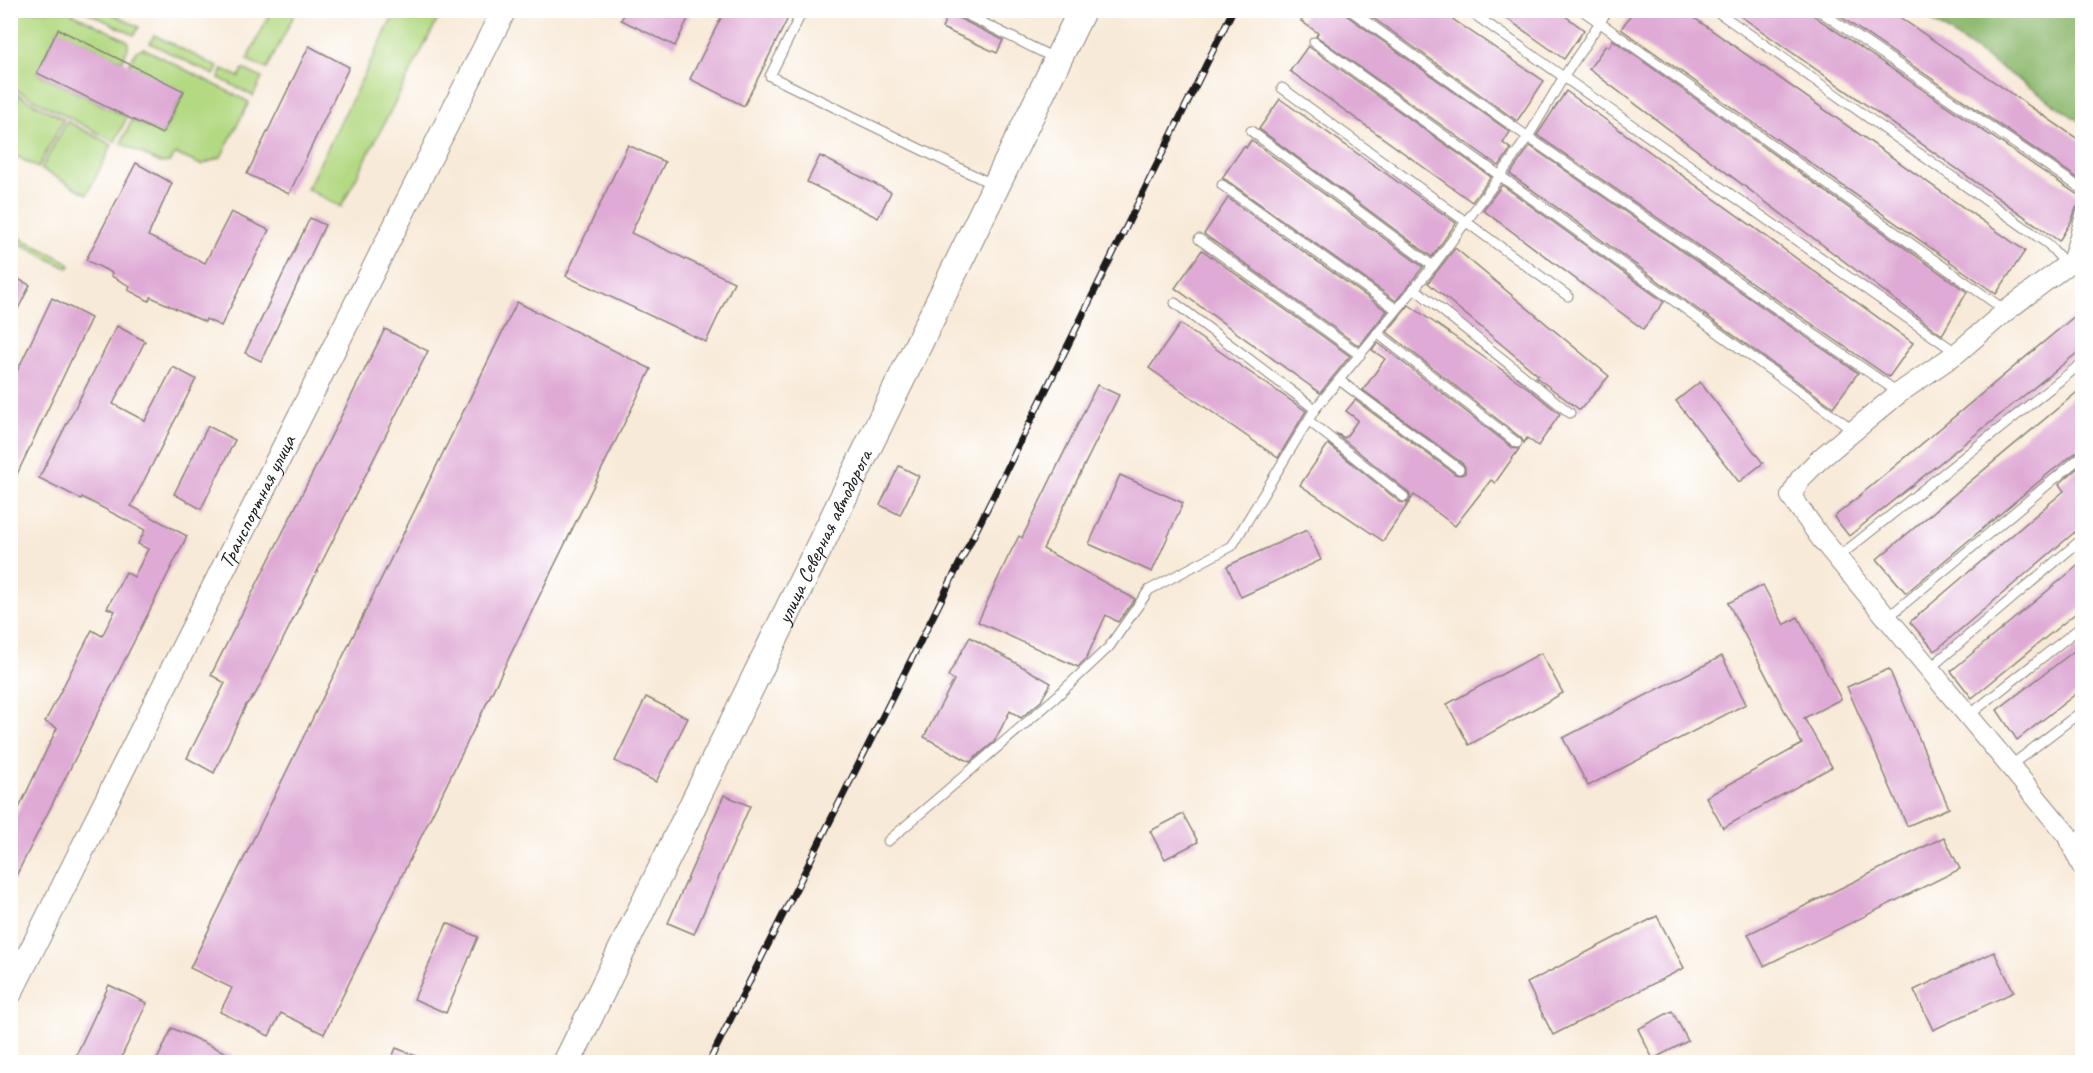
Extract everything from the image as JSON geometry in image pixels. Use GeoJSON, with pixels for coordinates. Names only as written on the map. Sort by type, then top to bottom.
{"type":"FeatureCollection","features":[{"type":"Feature","properties":{"kind":"main road","name":"улица Северная автодорога"},"geometry":{"type":"LineString","coordinates":[[567,1062],[1082,10]]}},
{"type":"Feature","properties":{"kind":"street","name":"Транспортная улица"},"geometry":{"type":"LineString","coordinates":[[10,993],[504,10]]}},
{"type":"Feature","properties":{"kind":"street"},"geometry":{"type":"LineString","coordinates":[[2082,253],[2006,311],[1957,353],[1899,393],[1820,459],[1801,478],[1791,496],[1820,537],[2067,835],[2077,837],[2082,866]]}},
{"type":"Feature","properties":{"kind":"lane"},"geometry":{"type":"LineString","coordinates":[[803,10],[771,76],[996,186]]}},
{"type":"Feature","properties":{"kind":"lane"},"geometry":{"type":"LineString","coordinates":[[957,10],[1058,60]]}},
{"type":"Feature","properties":{"kind":"lane"},"geometry":{"type":"LineString","coordinates":[[1350,10],[1528,137],[1899,393]]}},
{"type":"Feature","properties":{"kind":"lane"},"geometry":{"type":"LineString","coordinates":[[1468,10],[1957,353]]}},
{"type":"Feature","properties":{"kind":"lane"},"geometry":{"type":"LineString","coordinates":[[1582,10],[2006,311]]}},
{"type":"Feature","properties":{"kind":"lane"},"geometry":{"type":"LineString","coordinates":[[888,841],[1055,698],[1109,647],[1149,590],[1232,546],[1310,421],[1315,409],[1432,266],[1500,176],[1528,137],[1563,78],[1608,10]]}},
{"type":"Feature","properties":{"kind":"lane"},"geometry":{"type":"LineString","coordinates":[[1715,10],[2048,244],[2066,264]]}},
{"type":"Feature","properties":{"kind":"lane"},"geometry":{"type":"LineString","coordinates":[[1818,10],[2082,189]]}},
{"type":"Feature","properties":{"kind":"lane"},"geometry":{"type":"LineString","coordinates":[[1314,42],[1855,431]]}},
{"type":"Feature","properties":{"kind":"lane"},"geometry":{"type":"LineString","coordinates":[[1282,88],[1568,296]]}},
{"type":"Feature","properties":{"kind":"lane"},"geometry":{"type":"LineString","coordinates":[[1251,131],[1432,266]]}},
{"type":"Feature","properties":{"kind":"lane"},"geometry":{"type":"LineString","coordinates":[[1222,185],[1396,309]]}},
{"type":"Feature","properties":{"kind":"lane"},"geometry":{"type":"LineString","coordinates":[[2066,264],[2082,210]]}},
{"type":"Feature","properties":{"kind":"lane"},"geometry":{"type":"LineString","coordinates":[[1199,239],[1360,355]]}},
{"type":"Feature","properties":{"kind":"lane"},"geometry":{"type":"LineString","coordinates":[[1414,288],[1570,413]]}},
{"type":"Feature","properties":{"kind":"lane"},"geometry":{"type":"LineString","coordinates":[[1175,303],[1315,409]]}},
{"type":"Feature","properties":{"kind":"lane"},"geometry":{"type":"LineString","coordinates":[[1377,333],[1517,443]]}},
{"type":"Feature","properties":{"kind":"lane"},"geometry":{"type":"LineString","coordinates":[[1838,558],[2082,363]]}},
{"type":"Feature","properties":{"kind":"lane"},"geometry":{"type":"LineString","coordinates":[[1339,380],[1459,469]]}},
{"type":"Feature","properties":{"kind":"lane"},"geometry":{"type":"LineString","coordinates":[[1310,421],[1404,497]]}},
{"type":"Feature","properties":{"kind":"lane"},"geometry":{"type":"LineString","coordinates":[[1887,618],[2082,456]]}},
{"type":"Feature","properties":{"kind":"lane"},"geometry":{"type":"LineString","coordinates":[[1929,669],[2082,539]]}},
{"type":"Feature","properties":{"kind":"lane"},"geometry":{"type":"LineString","coordinates":[[1968,716],[2082,626]]}},
{"type":"Feature","properties":{"kind":"lane"},"geometry":{"type":"LineString","coordinates":[[2010,766],[2082,711]]}},
{"type":"Feature","properties":{"kind":"green space"},"geometry":{"type":"Polygon","coordinates":[[[10,11],[68,11],[128,41],[128,48],[122,61],[58,30],[37,73],[127,117],[115,142],[11,87],[10,11]]]}},
{"type":"Feature","properties":{"kind":"green space"},"geometry":{"type":"Polygon","coordinates":[[[85,11],[107,11],[139,27],[134,35],[85,11]]]}},
{"type":"Feature","properties":{"kind":"green space"},"geometry":{"type":"Polygon","coordinates":[[[271,11],[296,11],[267,69],[247,60],[271,11]]]}},
{"type":"Feature","properties":{"kind":"green space"},"geometry":{"type":"Polygon","coordinates":[[[396,11],[442,11],[341,207],[307,189],[396,11]]]}},
{"type":"Feature","properties":{"kind":"green space"},"geometry":{"type":"Polygon","coordinates":[[[1918,11],[2082,11],[2082,123],[1918,11]]]}},
{"type":"Feature","properties":{"kind":"green space"},"geometry":{"type":"Polygon","coordinates":[[[154,35],[218,67],[214,75],[150,43],[154,35]]]}},
{"type":"Feature","properties":{"kind":"green space"},"geometry":{"type":"Polygon","coordinates":[[[143,48],[249,102],[221,157],[201,165],[176,154],[169,162],[160,163],[121,143],[132,120],[163,134],[184,92],[129,65],[136,51],[143,48]]]}},
{"type":"Feature","properties":{"kind":"green space"},"geometry":{"type":"Polygon","coordinates":[[[223,69],[239,77],[243,69],[262,78],[253,96],[219,78],[223,69]]]}},
{"type":"Feature","properties":{"kind":"green space"},"geometry":{"type":"Polygon","coordinates":[[[11,91],[64,119],[38,168],[11,153],[11,91]]]}},
{"type":"Feature","properties":{"kind":"green space"},"geometry":{"type":"Polygon","coordinates":[[[67,121],[112,145],[87,194],[41,169],[67,121]]]}},
{"type":"Feature","properties":{"kind":"green space"},"geometry":{"type":"Polygon","coordinates":[[[14,237],[66,261],[70,266],[65,267],[16,242],[14,237]]]}},
{"type":"Feature","properties":{"kind":"building"},"geometry":{"type":"Polygon","coordinates":[[[626,10],[692,10],[675,46],[621,20],[626,10]]]}},
{"type":"Feature","properties":{"kind":"building"},"geometry":{"type":"Polygon","coordinates":[[[725,10],[792,10],[744,106],[690,79],[725,10]]]}},
{"type":"Feature","properties":{"kind":"building"},"geometry":{"type":"Polygon","coordinates":[[[950,10],[954,16],[1003,40],[997,53],[942,28],[950,10]]]}},
{"type":"Feature","properties":{"kind":"building"},"geometry":{"type":"Polygon","coordinates":[[[1308,10],[1343,10],[1346,15],[1510,132],[1503,143],[1511,149],[1499,166],[1316,36],[1318,33],[1301,21],[1308,10]]]}},
{"type":"Feature","properties":{"kind":"building"},"geometry":{"type":"Polygon","coordinates":[[[1362,10],[1439,10],[1544,81],[1517,121],[1362,10]]]}},
{"type":"Feature","properties":{"kind":"building"},"geometry":{"type":"Polygon","coordinates":[[[1495,10],[1557,10],[1584,30],[1564,59],[1495,10]]]}},
{"type":"Feature","properties":{"kind":"building"},"geometry":{"type":"Polygon","coordinates":[[[1634,10],[1683,10],[2025,251],[1996,294],[1621,29],[1634,10]]]}},
{"type":"Feature","properties":{"kind":"building"},"geometry":{"type":"Polygon","coordinates":[[[1732,10],[1811,10],[1814,16],[2082,196],[2082,203],[2076,208],[2072,220],[2059,241],[1732,10]]]}},
{"type":"Feature","properties":{"kind":"building"},"geometry":{"type":"Polygon","coordinates":[[[1831,10],[1889,10],[2082,142],[2082,181],[1831,10]]]}},
{"type":"Feature","properties":{"kind":"building"},"geometry":{"type":"Polygon","coordinates":[[[58,29],[184,91],[162,134],[37,73],[58,29]]]}},
{"type":"Feature","properties":{"kind":"building"},"geometry":{"type":"Polygon","coordinates":[[[1613,40],[1967,292],[1942,335],[1589,69],[1606,45],[1609,47],[1613,40]]]}},
{"type":"Feature","properties":{"kind":"building"},"geometry":{"type":"Polygon","coordinates":[[[309,46],[349,67],[289,194],[247,174],[309,46]]]}},
{"type":"Feature","properties":{"kind":"building"},"geometry":{"type":"Polygon","coordinates":[[[1308,46],[1491,177],[1472,202],[1290,71],[1308,46]]]}},
{"type":"Feature","properties":{"kind":"building"},"geometry":{"type":"Polygon","coordinates":[[[1566,91],[1913,343],[1889,377],[1537,135],[1566,91]]]}},
{"type":"Feature","properties":{"kind":"building"},"geometry":{"type":"Polygon","coordinates":[[[1280,99],[1456,223],[1432,257],[1259,129],[1280,99]]]}},
{"type":"Feature","properties":{"kind":"building"},"geometry":{"type":"Polygon","coordinates":[[[1251,140],[1423,267],[1396,301],[1222,178],[1244,146],[1246,148],[1251,140]]]}},
{"type":"Feature","properties":{"kind":"building"},"geometry":{"type":"Polygon","coordinates":[[[628,145],[665,162],[631,233],[734,282],[706,342],[566,276],[628,145]]]}},
{"type":"Feature","properties":{"kind":"building"},"geometry":{"type":"Polygon","coordinates":[[[1530,146],[1858,373],[1833,407],[1510,174],[1530,146]]]}},
{"type":"Feature","properties":{"kind":"building"},"geometry":{"type":"Polygon","coordinates":[[[820,156],[891,192],[878,218],[807,182],[820,156]]]}},
{"type":"Feature","properties":{"kind":"building"},"geometry":{"type":"Polygon","coordinates":[[[136,163],[172,183],[148,236],[205,263],[231,212],[269,230],[221,326],[206,319],[205,322],[151,297],[149,301],[128,290],[130,286],[111,276],[112,273],[86,260],[136,163]]]}},
{"type":"Feature","properties":{"kind":"building"},"geometry":{"type":"Polygon","coordinates":[[[1502,185],[1664,302],[1643,329],[1483,210],[1502,185]]]}},
{"type":"Feature","properties":{"kind":"building"},"geometry":{"type":"Polygon","coordinates":[[[1228,198],[1387,311],[1359,346],[1204,234],[1228,198]]]}},
{"type":"Feature","properties":{"kind":"building"},"geometry":{"type":"Polygon","coordinates":[[[310,218],[325,225],[261,361],[245,353],[310,218]]]}},
{"type":"Feature","properties":{"kind":"building"},"geometry":{"type":"Polygon","coordinates":[[[1455,248],[1609,376],[1580,410],[1536,377],[1538,375],[1428,283],[1455,248]]]}},
{"type":"Feature","properties":{"kind":"building"},"geometry":{"type":"Polygon","coordinates":[[[1202,250],[1350,356],[1320,393],[1175,288],[1202,250]]]}},
{"type":"Feature","properties":{"kind":"building"},"geometry":{"type":"Polygon","coordinates":[[[10,275],[30,285],[10,325],[10,275]]]}},
{"type":"Feature","properties":{"kind":"building"},"geometry":{"type":"Polygon","coordinates":[[[52,298],[91,318],[10,489],[10,386],[52,298]]]}},
{"type":"Feature","properties":{"kind":"building"},"geometry":{"type":"Polygon","coordinates":[[[517,302],[651,369],[324,1034],[281,1013],[269,1036],[220,1012],[232,988],[190,968],[517,302]]]}},
{"type":"Feature","properties":{"kind":"building"},"geometry":{"type":"Polygon","coordinates":[[[1409,305],[1528,388],[1560,414],[1538,446],[1527,438],[1524,443],[1521,438],[1387,332],[1409,305]]]}},
{"type":"Feature","properties":{"kind":"building"},"geometry":{"type":"Polygon","coordinates":[[[2082,310],[2082,349],[1849,536],[1834,517],[2082,310]]]}},
{"type":"Feature","properties":{"kind":"building"},"geometry":{"type":"Polygon","coordinates":[[[1180,324],[1306,411],[1278,458],[1149,368],[1180,324]]]}},
{"type":"Feature","properties":{"kind":"building"},"geometry":{"type":"Polygon","coordinates":[[[117,326],[145,341],[113,404],[145,421],[173,367],[196,379],[131,506],[187,536],[10,888],[10,827],[57,728],[45,722],[92,630],[102,636],[115,611],[107,608],[126,572],[134,577],[148,549],[138,544],[145,530],[82,497],[81,499],[39,478],[117,326]]]}},
{"type":"Feature","properties":{"kind":"building"},"geometry":{"type":"Polygon","coordinates":[[[385,329],[428,351],[256,693],[246,705],[214,773],[187,758],[225,683],[211,675],[385,329]]]}},
{"type":"Feature","properties":{"kind":"building"},"geometry":{"type":"Polygon","coordinates":[[[1378,343],[1513,448],[1519,449],[1495,483],[1491,480],[1455,526],[1414,495],[1410,501],[1408,492],[1335,433],[1345,438],[1358,420],[1346,411],[1355,400],[1455,474],[1465,473],[1463,464],[1363,390],[1385,359],[1372,350],[1378,343]]]}},
{"type":"Feature","properties":{"kind":"building"},"geometry":{"type":"Polygon","coordinates":[[[1700,382],[1763,463],[1739,482],[1676,401],[1700,382]]]}},
{"type":"Feature","properties":{"kind":"building"},"geometry":{"type":"Polygon","coordinates":[[[1097,385],[1119,395],[1043,549],[1135,599],[1118,622],[1106,615],[1086,659],[1078,667],[978,622],[1007,559],[1019,536],[1022,538],[1097,385]]]}},
{"type":"Feature","properties":{"kind":"building"},"geometry":{"type":"Polygon","coordinates":[[[2082,388],[2082,449],[2049,473],[1906,593],[1877,559],[2082,388]]]}},
{"type":"Feature","properties":{"kind":"building"},"geometry":{"type":"Polygon","coordinates":[[[208,426],[235,440],[201,509],[174,494],[208,426]]]}},
{"type":"Feature","properties":{"kind":"building"},"geometry":{"type":"Polygon","coordinates":[[[1328,444],[1400,502],[1410,501],[1383,541],[1300,485],[1328,444]]]}},
{"type":"Feature","properties":{"kind":"building"},"geometry":{"type":"Polygon","coordinates":[[[2082,464],[2082,526],[1935,651],[1910,622],[2064,491],[2059,484],[2082,464]]]}},
{"type":"Feature","properties":{"kind":"building"},"geometry":{"type":"Polygon","coordinates":[[[899,466],[919,476],[900,515],[880,505],[899,466]]]}},
{"type":"Feature","properties":{"kind":"building"},"geometry":{"type":"Polygon","coordinates":[[[1120,475],[1183,503],[1152,572],[1089,544],[1120,475]]]}},
{"type":"Feature","properties":{"kind":"building"},"geometry":{"type":"Polygon","coordinates":[[[1307,530],[1321,560],[1241,597],[1227,566],[1307,530]]]}},
{"type":"Feature","properties":{"kind":"building"},"geometry":{"type":"Polygon","coordinates":[[[2082,562],[2082,608],[1972,698],[1951,671],[2082,562]]]}},
{"type":"Feature","properties":{"kind":"building"},"geometry":{"type":"Polygon","coordinates":[[[1763,585],[1784,625],[1798,617],[1841,699],[1804,718],[1832,767],[1723,828],[1706,797],[1802,744],[1728,603],[1763,585]]]}},
{"type":"Feature","properties":{"kind":"building"},"geometry":{"type":"Polygon","coordinates":[[[970,637],[1051,683],[1041,701],[1021,718],[1010,711],[994,742],[970,762],[924,737],[954,680],[948,676],[970,637]]]}},
{"type":"Feature","properties":{"kind":"building"},"geometry":{"type":"Polygon","coordinates":[[[2082,645],[2082,689],[2017,740],[1997,710],[2082,645]]]}},
{"type":"Feature","properties":{"kind":"building"},"geometry":{"type":"Polygon","coordinates":[[[1541,653],[1563,693],[1469,745],[1447,704],[1541,653]]]}},
{"type":"Feature","properties":{"kind":"building"},"geometry":{"type":"Polygon","coordinates":[[[1722,656],[1746,704],[1588,786],[1563,738],[1722,656]]]}},
{"type":"Feature","properties":{"kind":"building"},"geometry":{"type":"Polygon","coordinates":[[[1889,669],[1949,808],[1907,826],[1847,687],[1889,669]]]}},
{"type":"Feature","properties":{"kind":"building"},"geometry":{"type":"Polygon","coordinates":[[[646,697],[688,718],[656,782],[615,761],[646,697]]]}},
{"type":"Feature","properties":{"kind":"building"},"geometry":{"type":"Polygon","coordinates":[[[724,795],[750,806],[694,934],[668,923],[724,795]]]}},
{"type":"Feature","properties":{"kind":"building"},"geometry":{"type":"Polygon","coordinates":[[[1183,814],[1198,842],[1165,859],[1150,831],[1183,814]]]}},
{"type":"Feature","properties":{"kind":"building"},"geometry":{"type":"Polygon","coordinates":[[[1944,837],[1960,869],[1764,966],[1748,934],[1944,837]]]}},
{"type":"Feature","properties":{"kind":"building"},"geometry":{"type":"Polygon","coordinates":[[[1657,916],[1684,968],[1553,1035],[1527,983],[1657,916]]]}},
{"type":"Feature","properties":{"kind":"building"},"geometry":{"type":"Polygon","coordinates":[[[447,923],[478,937],[446,1013],[414,999],[447,923]]]}},
{"type":"Feature","properties":{"kind":"building"},"geometry":{"type":"Polygon","coordinates":[[[1994,952],[2014,992],[1933,1030],[1914,990],[1994,952]]]}},
{"type":"Feature","properties":{"kind":"building"},"geometry":{"type":"Polygon","coordinates":[[[109,985],[147,1003],[119,1062],[73,1062],[109,985]]]}},
{"type":"Feature","properties":{"kind":"building"},"geometry":{"type":"Polygon","coordinates":[[[1672,1011],[1688,1041],[1653,1059],[1638,1029],[1672,1011]]]}},
{"type":"Feature","properties":{"kind":"building"},"geometry":{"type":"Polygon","coordinates":[[[172,1028],[246,1062],[156,1062],[172,1028]]]}},
{"type":"Feature","properties":{"kind":"building"},"geometry":{"type":"Polygon","coordinates":[[[396,1048],[431,1062],[390,1062],[396,1048]]]}},
{"type":"Feature","properties":{"kind":"railway"},"geometry":{"type":"LineString","coordinates":[[709,1062],[1003,477],[1233,10]]}}]}
